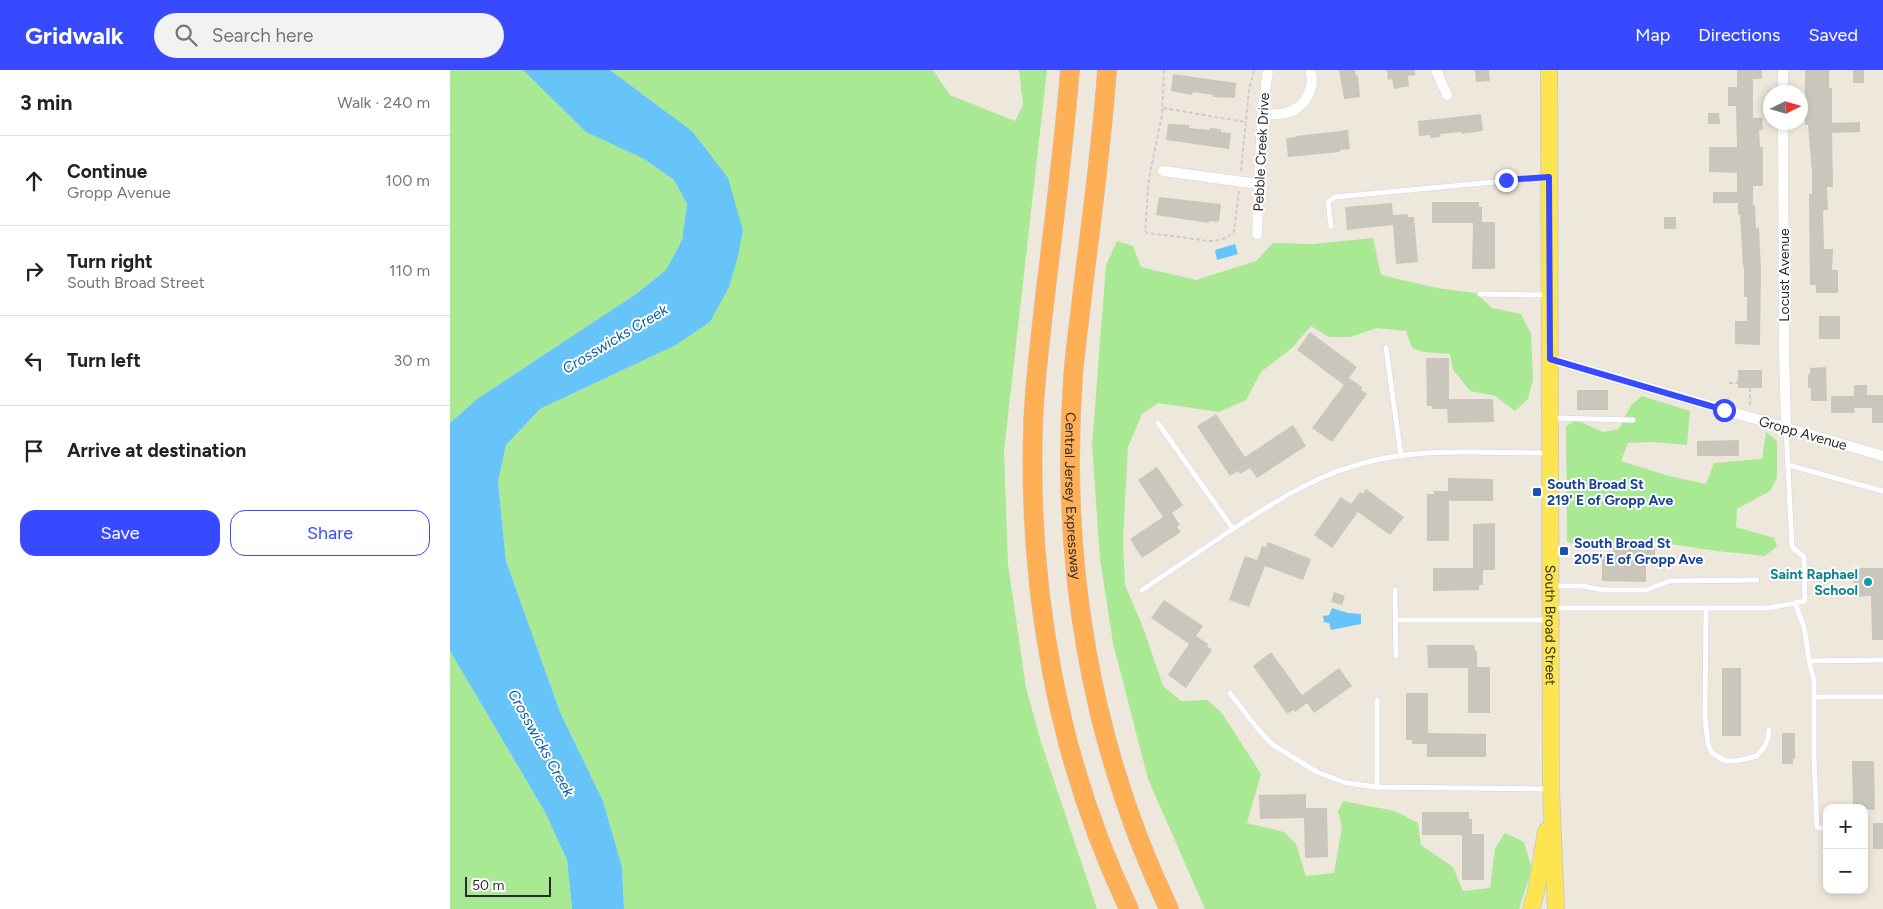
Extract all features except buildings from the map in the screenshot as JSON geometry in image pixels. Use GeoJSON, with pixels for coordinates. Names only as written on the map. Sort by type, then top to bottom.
{"type":"FeatureCollection","features":[{"type":"Feature","properties":{"kind":"highway"},"geometry":{"type":"LineString","coordinates":[[1070,70],[1066,124],[1036,371],[1032,484],[1035,541],[1049,654],[1071,754],[1100,840],[1129,909]]}},
{"type":"Feature","properties":{"kind":"highway","name":"Central Jersey Expressway"},"geometry":{"type":"LineString","coordinates":[[1107,70],[1073,375],[1069,484],[1072,539],[1077,594],[1096,702],[1124,798],[1169,909]]}},
{"type":"Feature","properties":{"kind":"highway"},"geometry":{"type":"LineString","coordinates":[[1124,798],[1179,909]]}},
{"type":"Feature","properties":{"kind":"highway"},"geometry":{"type":"LineString","coordinates":[[1100,840],[1116,909]]}},
{"type":"Feature","properties":{"kind":"main road","name":"South Broad Street"},"geometry":{"type":"LineString","coordinates":[[1548,70],[1551,789],[1556,909]]}},
{"type":"Feature","properties":{"kind":"main road","name":"South Broad Street"},"geometry":{"type":"LineString","coordinates":[[1531,909],[1545,846],[1551,789]]}},
{"type":"Feature","properties":{"kind":"street","name":"Pebble Creek Drive"},"geometry":{"type":"LineString","coordinates":[[1257,234],[1262,115],[1268,70]]}},
{"type":"Feature","properties":{"kind":"street"},"geometry":{"type":"LineString","coordinates":[[1262,115],[1281,114],[1291,111],[1306,100],[1312,82],[1310,70]]}},
{"type":"Feature","properties":{"kind":"street"},"geometry":{"type":"LineString","coordinates":[[1436,70],[1447,95]]}},
{"type":"Feature","properties":{"kind":"street"},"geometry":{"type":"LineString","coordinates":[[1783,70],[1783,85]]}},
{"type":"Feature","properties":{"kind":"street","name":"Locust Avenue"},"geometry":{"type":"LineString","coordinates":[[1783,130],[1786,428]]}},
{"type":"Feature","properties":{"kind":"street"},"geometry":{"type":"LineString","coordinates":[[1163,171],[1258,184]]}},
{"type":"Feature","properties":{"kind":"street","name":"Gropp Avenue"},"geometry":{"type":"LineString","coordinates":[[1550,359],[1883,456]]}},
{"type":"Feature","properties":{"kind":"lane"},"geometry":{"type":"LineString","coordinates":[[1331,226],[1328,202],[1335,197],[1549,177]]}},
{"type":"Feature","properties":{"kind":"lane"},"geometry":{"type":"LineString","coordinates":[[1480,294],[1550,295]]}},
{"type":"Feature","properties":{"kind":"lane"},"geometry":{"type":"LineString","coordinates":[[1386,348],[1401,456]]}},
{"type":"Feature","properties":{"kind":"lane"},"geometry":{"type":"LineString","coordinates":[[1550,418],[1633,420]]}},
{"type":"Feature","properties":{"kind":"lane"},"geometry":{"type":"LineString","coordinates":[[1158,423],[1233,529]]}},
{"type":"Feature","properties":{"kind":"lane"},"geometry":{"type":"LineString","coordinates":[[1395,620],[1706,608],[1769,608],[1805,601],[1804,557],[1792,547],[1786,428]]}},
{"type":"Feature","properties":{"kind":"lane"},"geometry":{"type":"LineString","coordinates":[[1142,590],[1289,493],[1322,476],[1351,467],[1401,456],[1440,452],[1550,453]]}},
{"type":"Feature","properties":{"kind":"lane"},"geometry":{"type":"LineString","coordinates":[[1788,465],[1883,491]]}},
{"type":"Feature","properties":{"kind":"lane"},"geometry":{"type":"LineString","coordinates":[[1551,586],[1582,586],[1602,590],[1646,590],[1670,581],[1757,580]]}},
{"type":"Feature","properties":{"kind":"lane"},"geometry":{"type":"LineString","coordinates":[[1395,590],[1396,656]]}},
{"type":"Feature","properties":{"kind":"lane"},"geometry":{"type":"LineString","coordinates":[[1795,603],[1804,627],[1814,680],[1814,758],[1817,828],[1823,828]]}},
{"type":"Feature","properties":{"kind":"lane"},"geometry":{"type":"LineString","coordinates":[[1706,608],[1705,717],[1708,744],[1712,753],[1726,761],[1736,761],[1757,756],[1764,747],[1770,730]]}},
{"type":"Feature","properties":{"kind":"lane"},"geometry":{"type":"LineString","coordinates":[[1809,661],[1883,660]]}},
{"type":"Feature","properties":{"kind":"lane"},"geometry":{"type":"LineString","coordinates":[[1230,693],[1256,727],[1273,745],[1294,760],[1317,772],[1346,783],[1377,788],[1551,789]]}},
{"type":"Feature","properties":{"kind":"lane"},"geometry":{"type":"LineString","coordinates":[[1814,698],[1883,698]]}},
{"type":"Feature","properties":{"kind":"lane"},"geometry":{"type":"LineString","coordinates":[[1377,700],[1377,788]]}},
{"type":"Feature","properties":{"kind":"path"},"geometry":{"type":"LineString","coordinates":[[1162,108],[1245,122]]}},
{"type":"Feature","properties":{"kind":"path"},"geometry":{"type":"LineString","coordinates":[[1729,384],[1737,384],[1738,378]]}},
{"type":"Feature","properties":{"kind":"path"},"geometry":{"type":"LineString","coordinates":[[1750,388],[1750,405]]}},
{"type":"Feature","properties":{"kind":"green space"},"geometry":{"type":"Polygon","coordinates":[[[450,70],[523,70],[586,132],[644,159],[674,180],[687,204],[682,240],[666,270],[636,294],[477,399],[450,423],[450,70]]]}},
{"type":"Feature","properties":{"kind":"green space"},"geometry":{"type":"Polygon","coordinates":[[[610,70],[933,70],[950,95],[1015,121],[1023,105],[1019,70],[1047,70],[1004,451],[1008,564],[1026,688],[1041,742],[1097,909],[624,909],[622,867],[603,801],[560,712],[506,561],[498,482],[506,445],[540,409],[676,345],[710,322],[692,131],[610,70]]]}},
{"type":"Feature","properties":{"kind":"green space"},"geometry":{"type":"Polygon","coordinates":[[[1373,238],[1381,275],[1437,288],[1476,293],[1492,308],[1521,314],[1531,334],[1533,380],[1528,399],[1515,411],[1495,396],[1470,391],[1453,370],[1450,354],[1424,352],[1412,348],[1406,331],[1377,328],[1350,337],[1329,337],[1311,326],[1292,348],[1261,372],[1246,400],[1219,412],[1158,403],[1142,414],[1128,447],[1123,540],[1125,585],[1144,630],[1163,686],[1181,701],[1207,700],[1222,713],[1261,774],[1247,823],[1284,832],[1296,844],[1306,876],[1334,873],[1342,827],[1338,812],[1343,801],[1395,811],[1418,823],[1421,845],[1453,867],[1463,891],[1490,888],[1495,848],[1505,833],[1524,842],[1532,869],[1519,909],[1205,909],[1148,779],[1113,643],[1100,559],[1092,445],[1106,265],[1117,241],[1133,246],[1141,267],[1196,280],[1256,261],[1273,243],[1313,244],[1373,238]]]}},
{"type":"Feature","properties":{"kind":"green space"},"geometry":{"type":"Polygon","coordinates":[[[1642,396],[1690,411],[1687,445],[1653,442],[1628,443],[1621,461],[1669,476],[1706,484],[1714,463],[1762,459],[1766,432],[1777,441],[1777,478],[1770,491],[1737,509],[1736,527],[1774,538],[1777,546],[1765,556],[1637,539],[1591,548],[1567,542],[1566,426],[1576,420],[1603,432],[1619,429],[1631,405],[1642,396]]]}},
{"type":"Feature","properties":{"kind":"green space"},"geometry":{"type":"Polygon","coordinates":[[[450,651],[545,812],[567,860],[572,909],[450,909],[450,651]]]}},
{"type":"Feature","properties":{"kind":"water","name":"Crosswicks Creek"},"geometry":{"type":"Polygon","coordinates":[[[523,70],[610,70],[692,131],[728,178],[743,230],[729,287],[710,322],[676,345],[540,409],[506,445],[498,482],[506,561],[560,712],[603,801],[622,867],[624,909],[572,909],[567,860],[545,812],[450,651],[450,423],[477,399],[636,294],[666,270],[682,240],[687,204],[674,180],[644,159],[586,132],[523,70]]]}},
{"type":"Feature","properties":{"kind":"water"},"geometry":{"type":"Polygon","coordinates":[[[1235,244],[1238,254],[1217,260],[1215,250],[1235,244]]]}},
{"type":"Feature","properties":{"kind":"water"},"geometry":{"type":"Polygon","coordinates":[[[1332,608],[1348,613],[1361,614],[1361,624],[1331,630],[1329,623],[1324,622],[1323,616],[1329,615],[1332,608]]]}},
{"type":"Feature","properties":{"kind":"place","name":"South Broad St 219' E of Gropp Ave"},"geometry":{"type":"Point","coordinates":[1537,492]}},
{"type":"Feature","properties":{"kind":"place","name":"South Broad St 205' E of Gropp Ave"},"geometry":{"type":"Point","coordinates":[1564,551]}},
{"type":"Feature","properties":{"kind":"place","name":"Saint Raphael School"},"geometry":{"type":"Point","coordinates":[1868,582]}},
{"type":"Feature","properties":{"kind":"route"},"geometry":{"type":"LineString","coordinates":[[1506,180],[1549,177],[1550,359],[1724,410]]}}]}
